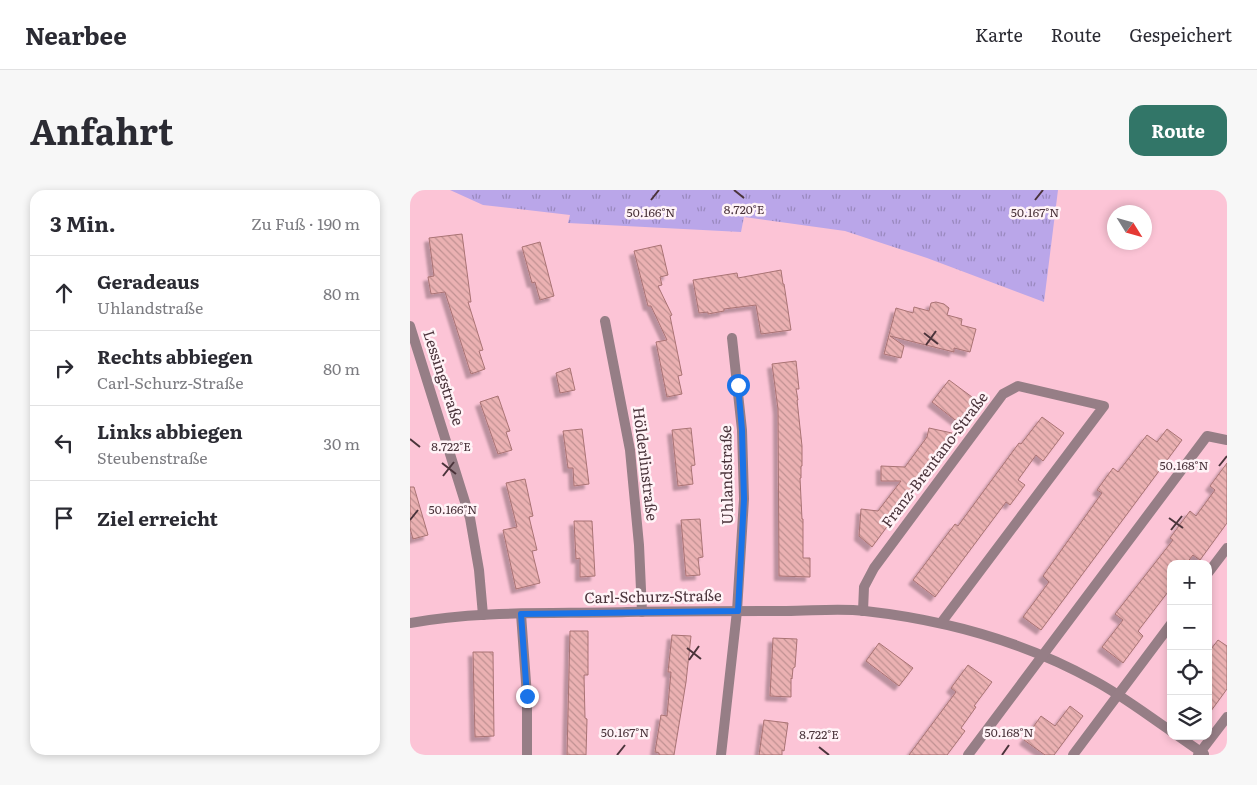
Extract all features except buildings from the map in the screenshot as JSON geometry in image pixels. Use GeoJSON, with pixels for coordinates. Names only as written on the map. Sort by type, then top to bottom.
{"type":"FeatureCollection","features":[{"type":"Feature","properties":{"kind":"street","name":"Hölderlinstraße"},"geometry":{"type":"LineString","coordinates":[[605,321],[630,450],[639,545],[642,612]]}},
{"type":"Feature","properties":{"kind":"street","name":"Lessingstraße"},"geometry":{"type":"LineString","coordinates":[[410,326],[470,518],[479,570],[483,615]]}},
{"type":"Feature","properties":{"kind":"street","name":"Uhlandstraße"},"geometry":{"type":"LineString","coordinates":[[721,755],[738,611],[743,528],[742,430],[732,338]]}},
{"type":"Feature","properties":{"kind":"street","name":"Franz-Brentano-Straße"},"geometry":{"type":"LineString","coordinates":[[863,611],[864,586],[874,568],[1003,394],[1018,386],[1104,406],[942,623]]}},
{"type":"Feature","properties":{"kind":"street"},"geometry":{"type":"LineString","coordinates":[[968,755],[1208,436],[1227,440]]}},
{"type":"Feature","properties":{"kind":"street"},"geometry":{"type":"LineString","coordinates":[[1212,568],[1227,548]]}},
{"type":"Feature","properties":{"kind":"street","name":"Carl-Schurz-Straße"},"geometry":{"type":"LineString","coordinates":[[410,623],[483,615],[863,611],[942,623],[991,637],[1042,655],[1119,695],[1167,728]]}},
{"type":"Feature","properties":{"kind":"street"},"geometry":{"type":"LineString","coordinates":[[521,614],[527,696],[526,755]]}},
{"type":"Feature","properties":{"kind":"street"},"geometry":{"type":"LineString","coordinates":[[1073,755],[1167,629]]}},
{"type":"Feature","properties":{"kind":"street"},"geometry":{"type":"LineString","coordinates":[[1183,740],[1201,754],[1227,717]]}},
{"type":"Feature","properties":{"kind":"green space"},"geometry":{"type":"Polygon","coordinates":[[[450,190],[1058,190],[1044,302],[927,258],[845,231],[744,217],[741,232],[568,223],[570,215],[483,205],[450,190]]]}},
{"type":"Feature","properties":{"kind":"route"},"geometry":{"type":"LineString","coordinates":[[527,696],[521,614],[738,611],[744,499],[742,430],[738,385]]}}]}
